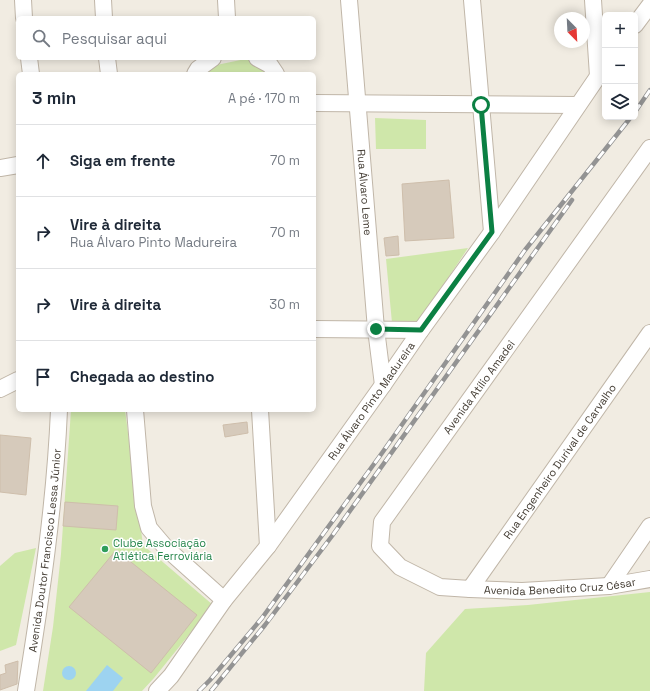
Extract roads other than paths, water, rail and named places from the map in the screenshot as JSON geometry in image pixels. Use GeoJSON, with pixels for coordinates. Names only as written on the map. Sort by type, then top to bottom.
{"type":"FeatureCollection","features":[{"type":"Feature","properties":{"kind":"street"},"geometry":{"type":"LineString","coordinates":[[22,0],[24,16]]}},
{"type":"Feature","properties":{"kind":"street"},"geometry":{"type":"LineString","coordinates":[[103,0],[104,16]]}},
{"type":"Feature","properties":{"kind":"street"},"geometry":{"type":"LineString","coordinates":[[226,0],[227,16]]}},
{"type":"Feature","properties":{"kind":"street","name":"Rua Álvaro Leme"},"geometry":{"type":"LineString","coordinates":[[349,0],[376,329],[383,385]]}},
{"type":"Feature","properties":{"kind":"street"},"geometry":{"type":"LineString","coordinates":[[472,0],[492,232]]}},
{"type":"Feature","properties":{"kind":"street"},"geometry":{"type":"LineString","coordinates":[[593,0],[602,71]]}},
{"type":"Feature","properties":{"kind":"street"},"geometry":{"type":"LineString","coordinates":[[638,21],[650,5]]}},
{"type":"Feature","properties":{"kind":"street"},"geometry":{"type":"LineString","coordinates":[[29,60],[30,72]]}},
{"type":"Feature","properties":{"kind":"street"},"geometry":{"type":"LineString","coordinates":[[107,60],[109,72]]}},
{"type":"Feature","properties":{"kind":"street"},"geometry":{"type":"LineString","coordinates":[[196,72],[210,60]]}},
{"type":"Feature","properties":{"kind":"street"},"geometry":{"type":"LineString","coordinates":[[261,60],[270,65],[275,72]]}},
{"type":"Feature","properties":{"kind":"street","name":"Rua Álvaro Pinto Madureira"},"geometry":{"type":"LineString","coordinates":[[157,691],[171,676],[224,600],[268,546],[492,232],[602,71]]}},
{"type":"Feature","properties":{"kind":"street"},"geometry":{"type":"LineString","coordinates":[[316,103],[578,105]]}},
{"type":"Feature","properties":{"kind":"street","name":"Avenida Atílio Amadei"},"geometry":{"type":"LineString","coordinates":[[470,589],[440,587],[400,567],[380,546],[382,522],[650,148]]}},
{"type":"Feature","properties":{"kind":"street"},"geometry":{"type":"LineString","coordinates":[[0,168],[16,165]]}},
{"type":"Feature","properties":{"kind":"street"},"geometry":{"type":"LineString","coordinates":[[316,329],[421,330]]}},
{"type":"Feature","properties":{"kind":"street","name":"Rua Engenheiro Durival de Carvalho"},"geometry":{"type":"LineString","coordinates":[[470,589],[650,333]]}},
{"type":"Feature","properties":{"kind":"street"},"geometry":{"type":"LineString","coordinates":[[0,389],[16,381]]}},
{"type":"Feature","properties":{"kind":"street","name":"Avenida Doutor Francisco Lessa Júnior"},"geometry":{"type":"LineString","coordinates":[[26,691],[46,556],[57,454],[59,412]]}},
{"type":"Feature","properties":{"kind":"street"},"geometry":{"type":"LineString","coordinates":[[135,412],[143,506],[149,528],[166,548],[224,600]]}},
{"type":"Feature","properties":{"kind":"street"},"geometry":{"type":"LineString","coordinates":[[260,412],[268,546]]}},
{"type":"Feature","properties":{"kind":"street"},"geometry":{"type":"LineString","coordinates":[[609,586],[650,526]]}},
{"type":"Feature","properties":{"kind":"street","name":"Avenida Benedito Cruz César"},"geometry":{"type":"LineString","coordinates":[[470,589],[522,590],[609,586],[650,580]]}},
{"type":"Feature","properties":{"kind":"water"},"geometry":{"type":"Polygon","coordinates":[[[107,665],[123,678],[113,691],[86,691],[107,665]]]}},
{"type":"Feature","properties":{"kind":"water"},"geometry":{"type":"Polygon","coordinates":[[[69,666],[74,668],[76,673],[74,678],[69,680],[64,678],[62,673],[64,668],[69,666]]]}},
{"type":"Feature","properties":{"kind":"railway"},"geometry":{"type":"LineString","coordinates":[[638,108],[650,90]]}},
{"type":"Feature","properties":{"kind":"railway"},"geometry":{"type":"LineString","coordinates":[[199,691],[262,618],[382,453],[525,250],[629,120]]}},
{"type":"Feature","properties":{"kind":"railway"},"geometry":{"type":"LineString","coordinates":[[211,691],[265,625],[332,536],[572,200]]}},
{"type":"Feature","properties":{"kind":"place","name":"Clube Associação Atlética Ferroviária"},"geometry":{"type":"Point","coordinates":[105,549]}}]}
